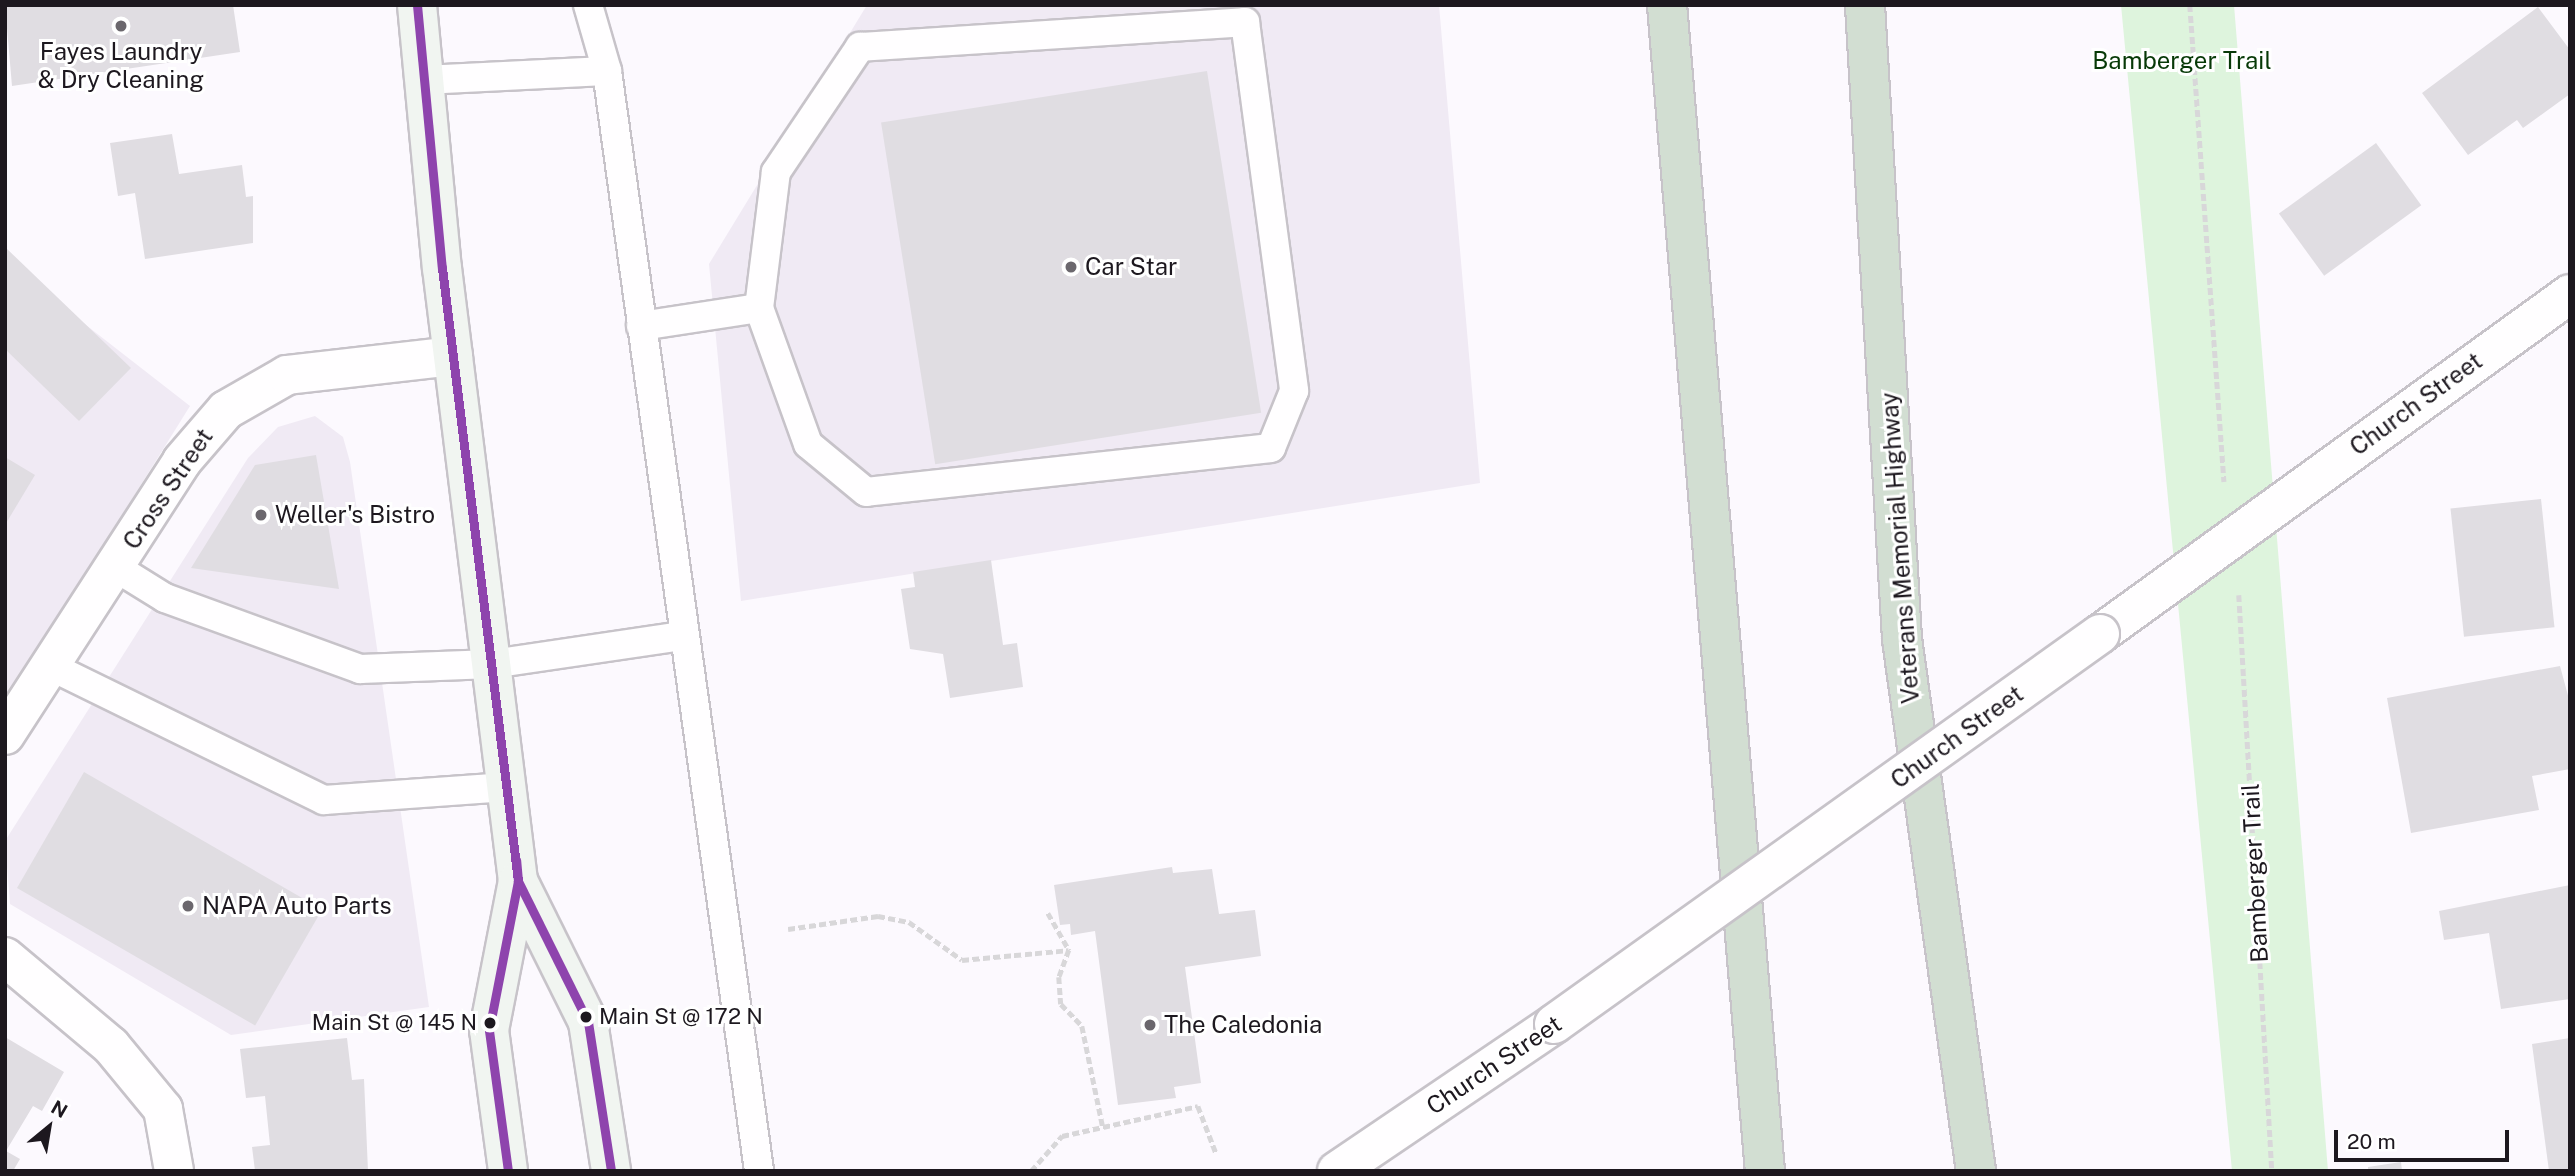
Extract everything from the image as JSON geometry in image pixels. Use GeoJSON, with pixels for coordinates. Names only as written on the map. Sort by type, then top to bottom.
{"type":"FeatureCollection","features":[{"type":"Feature","properties":{"kind":"highway"},"geometry":{"type":"LineString","coordinates":[[1667,5],[1765,1171]]}},
{"type":"Feature","properties":{"kind":"highway","name":"Veterans Memorial Highway"},"geometry":{"type":"LineString","coordinates":[[1865,5],[1902,639],[1976,1171]]}},
{"type":"Feature","properties":{"kind":"main road"},"geometry":{"type":"LineString","coordinates":[[417,5],[422,80],[453,356],[518,881],[489,1030],[508,1171]]}},
{"type":"Feature","properties":{"kind":"main road"},"geometry":{"type":"LineString","coordinates":[[518,881],[588,1022],[611,1171]]}},
{"type":"Feature","properties":{"kind":"street","name":"Church Street"},"geometry":{"type":"LineString","coordinates":[[1337,1171],[1554,1024],[2570,294]]}},
{"type":"Feature","properties":{"kind":"street","name":"Cross Street"},"geometry":{"type":"LineString","coordinates":[[5,735],[195,444],[247,394],[287,375],[453,356]]}},
{"type":"Feature","properties":{"kind":"street"},"geometry":{"type":"LineString","coordinates":[[5,957],[111,1046],[163,1109],[174,1171]]}},
{"type":"Feature","properties":{"kind":"lane"},"geometry":{"type":"LineString","coordinates":[[588,5],[607,71],[681,636],[759,1171]]}},
{"type":"Feature","properties":{"kind":"lane"},"geometry":{"type":"LineString","coordinates":[[1245,22],[1294,391],[1271,448],[866,492],[808,444],[759,309],[776,172],[859,47],[1245,22]]}},
{"type":"Feature","properties":{"kind":"lane"},"geometry":{"type":"LineString","coordinates":[[422,80],[607,71]]}},
{"type":"Feature","properties":{"kind":"lane"},"geometry":{"type":"LineString","coordinates":[[641,326],[759,309]]}},
{"type":"Feature","properties":{"kind":"lane"},"geometry":{"type":"LineString","coordinates":[[115,567],[165,598],[360,669],[492,664],[681,636]]}},
{"type":"Feature","properties":{"kind":"lane"},"geometry":{"type":"LineString","coordinates":[[50,666],[324,800],[507,787]]}},
{"type":"Feature","properties":{"kind":"path"},"geometry":{"type":"LineString","coordinates":[[2190,5],[2225,489]]}},
{"type":"Feature","properties":{"kind":"path","name":"Bamberger Trail"},"geometry":{"type":"LineString","coordinates":[[2238,585],[2272,1171]]}},
{"type":"Feature","properties":{"kind":"path"},"geometry":{"type":"LineString","coordinates":[[1048,913],[1069,950],[1059,977],[1061,1004],[1082,1026],[1103,1127]]}},
{"type":"Feature","properties":{"kind":"path"},"geometry":{"type":"LineString","coordinates":[[788,929],[878,916],[909,922],[962,960],[1069,950]]}},
{"type":"Feature","properties":{"kind":"path"},"geometry":{"type":"LineString","coordinates":[[1031,1171],[1062,1136],[1198,1106],[1216,1153]]}},
{"type":"Feature","properties":{"kind":"shaded area"},"geometry":{"type":"Polygon","coordinates":[[[867,5],[1439,5],[1480,483],[741,601],[709,264],[867,5]]]}},
{"type":"Feature","properties":{"kind":"shaded area"},"geometry":{"type":"Polygon","coordinates":[[[5,262],[190,406],[5,703],[5,262]]]}},
{"type":"Feature","properties":{"kind":"shaded area"},"geometry":{"type":"Polygon","coordinates":[[[315,416],[343,437],[350,462],[429,1007],[231,1035],[10,904],[5,841],[248,458],[278,427],[315,416]]]}},
{"type":"Feature","properties":{"kind":"green space","name":"Bamberger Trail"},"geometry":{"type":"Polygon","coordinates":[[[2121,5],[2234,5],[2328,1171],[2232,1171],[2121,5]]]}},
{"type":"Feature","properties":{"kind":"building","name":"Fayes Laundry & Dry Cleaning"},"geometry":{"type":"Polygon","coordinates":[[[5,5],[233,5],[240,52],[12,86],[5,5]]]}},
{"type":"Feature","properties":{"kind":"building"},"geometry":{"type":"Polygon","coordinates":[[[2538,7],[2570,50],[2570,94],[2523,128],[2517,120],[2468,155],[2422,93],[2538,7]]]}},
{"type":"Feature","properties":{"kind":"building","name":"Car Star"},"geometry":{"type":"Polygon","coordinates":[[[1207,71],[1261,413],[935,464],[881,123],[1207,71]]]}},
{"type":"Feature","properties":{"kind":"building"},"geometry":{"type":"Polygon","coordinates":[[[172,134],[179,174],[242,165],[246,197],[253,196],[253,243],[145,259],[135,193],[118,196],[110,143],[172,134]]]}},
{"type":"Feature","properties":{"kind":"building"},"geometry":{"type":"Polygon","coordinates":[[[2376,143],[2421,205],[2324,276],[2279,214],[2376,143]]]}},
{"type":"Feature","properties":{"kind":"building"},"geometry":{"type":"Polygon","coordinates":[[[5,247],[131,368],[79,421],[5,349],[5,247]]]}},
{"type":"Feature","properties":{"kind":"building"},"geometry":{"type":"Polygon","coordinates":[[[316,455],[339,589],[191,568],[255,465],[316,455]]]}},
{"type":"Feature","properties":{"kind":"building"},"geometry":{"type":"Polygon","coordinates":[[[5,457],[35,475],[5,525],[5,457]]]}},
{"type":"Feature","properties":{"kind":"building"},"geometry":{"type":"Polygon","coordinates":[[[2541,499],[2554,627],[2464,637],[2450,509],[2541,499]]]}},
{"type":"Feature","properties":{"kind":"building"},"geometry":{"type":"Polygon","coordinates":[[[991,560],[1003,645],[1017,643],[1023,687],[950,698],[943,654],[910,649],[901,589],[915,587],[913,572],[991,560]]]}},
{"type":"Feature","properties":{"kind":"building"},"geometry":{"type":"Polygon","coordinates":[[[2560,666],[2570,703],[2570,769],[2532,776],[2539,810],[2411,833],[2387,698],[2560,666]]]}},
{"type":"Feature","properties":{"kind":"building"},"geometry":{"type":"Polygon","coordinates":[[[84,772],[322,910],[255,1026],[17,888],[84,772]]]}},
{"type":"Feature","properties":{"kind":"building","name":"The Caledonia"},"geometry":{"type":"Polygon","coordinates":[[[1172,867],[1173,873],[1212,869],[1219,914],[1255,910],[1261,956],[1185,967],[1201,1083],[1174,1087],[1176,1098],[1118,1105],[1095,931],[1071,935],[1070,924],[1060,925],[1054,885],[1172,867]]]}},
{"type":"Feature","properties":{"kind":"building"},"geometry":{"type":"Polygon","coordinates":[[[2570,885],[2570,999],[2501,1009],[2489,933],[2444,940],[2439,911],[2570,885]]]}},
{"type":"Feature","properties":{"kind":"building"},"geometry":{"type":"Polygon","coordinates":[[[5,1037],[64,1072],[42,1111],[33,1106],[6,1151],[20,1159],[13,1171],[5,1171],[5,1037]]]}},
{"type":"Feature","properties":{"kind":"building"},"geometry":{"type":"Polygon","coordinates":[[[347,1038],[352,1080],[364,1079],[368,1171],[255,1171],[252,1147],[270,1145],[265,1096],[246,1098],[240,1049],[347,1038]]]}},
{"type":"Feature","properties":{"kind":"building"},"geometry":{"type":"Polygon","coordinates":[[[2570,1038],[2570,1171],[2549,1171],[2532,1044],[2570,1038]]]}},
{"type":"Feature","properties":{"kind":"building"},"geometry":{"type":"Polygon","coordinates":[[[2401,1162],[2402,1171],[2368,1171],[2368,1167],[2401,1162]]]}},
{"type":"Feature","properties":{"kind":"transit line"},"geometry":{"type":"LineString","coordinates":[[417,5],[442,268],[518,881],[588,1022],[611,1171]]}},
{"type":"Feature","properties":{"kind":"transit line"},"geometry":{"type":"LineString","coordinates":[[508,1171],[489,1030],[518,881],[516,860]]}},
{"type":"Feature","properties":{"kind":"place","name":"Fayes Laundry & Dry Cleaning"},"geometry":{"type":"Point","coordinates":[121,26]}},
{"type":"Feature","properties":{"kind":"place","name":"Car Star"},"geometry":{"type":"Point","coordinates":[1071,267]}},
{"type":"Feature","properties":{"kind":"place","name":"Weller's Bistro"},"geometry":{"type":"Point","coordinates":[261,515]}},
{"type":"Feature","properties":{"kind":"place","name":"NAPA Auto Parts"},"geometry":{"type":"Point","coordinates":[188,906]}},
{"type":"Feature","properties":{"kind":"place","name":"Main St @ 172 N"},"geometry":{"type":"Point","coordinates":[586,1017]}},
{"type":"Feature","properties":{"kind":"place","name":"Main St @ 145 N"},"geometry":{"type":"Point","coordinates":[490,1023]}},
{"type":"Feature","properties":{"kind":"place","name":"The Caledonia"},"geometry":{"type":"Point","coordinates":[1150,1025]}}]}
